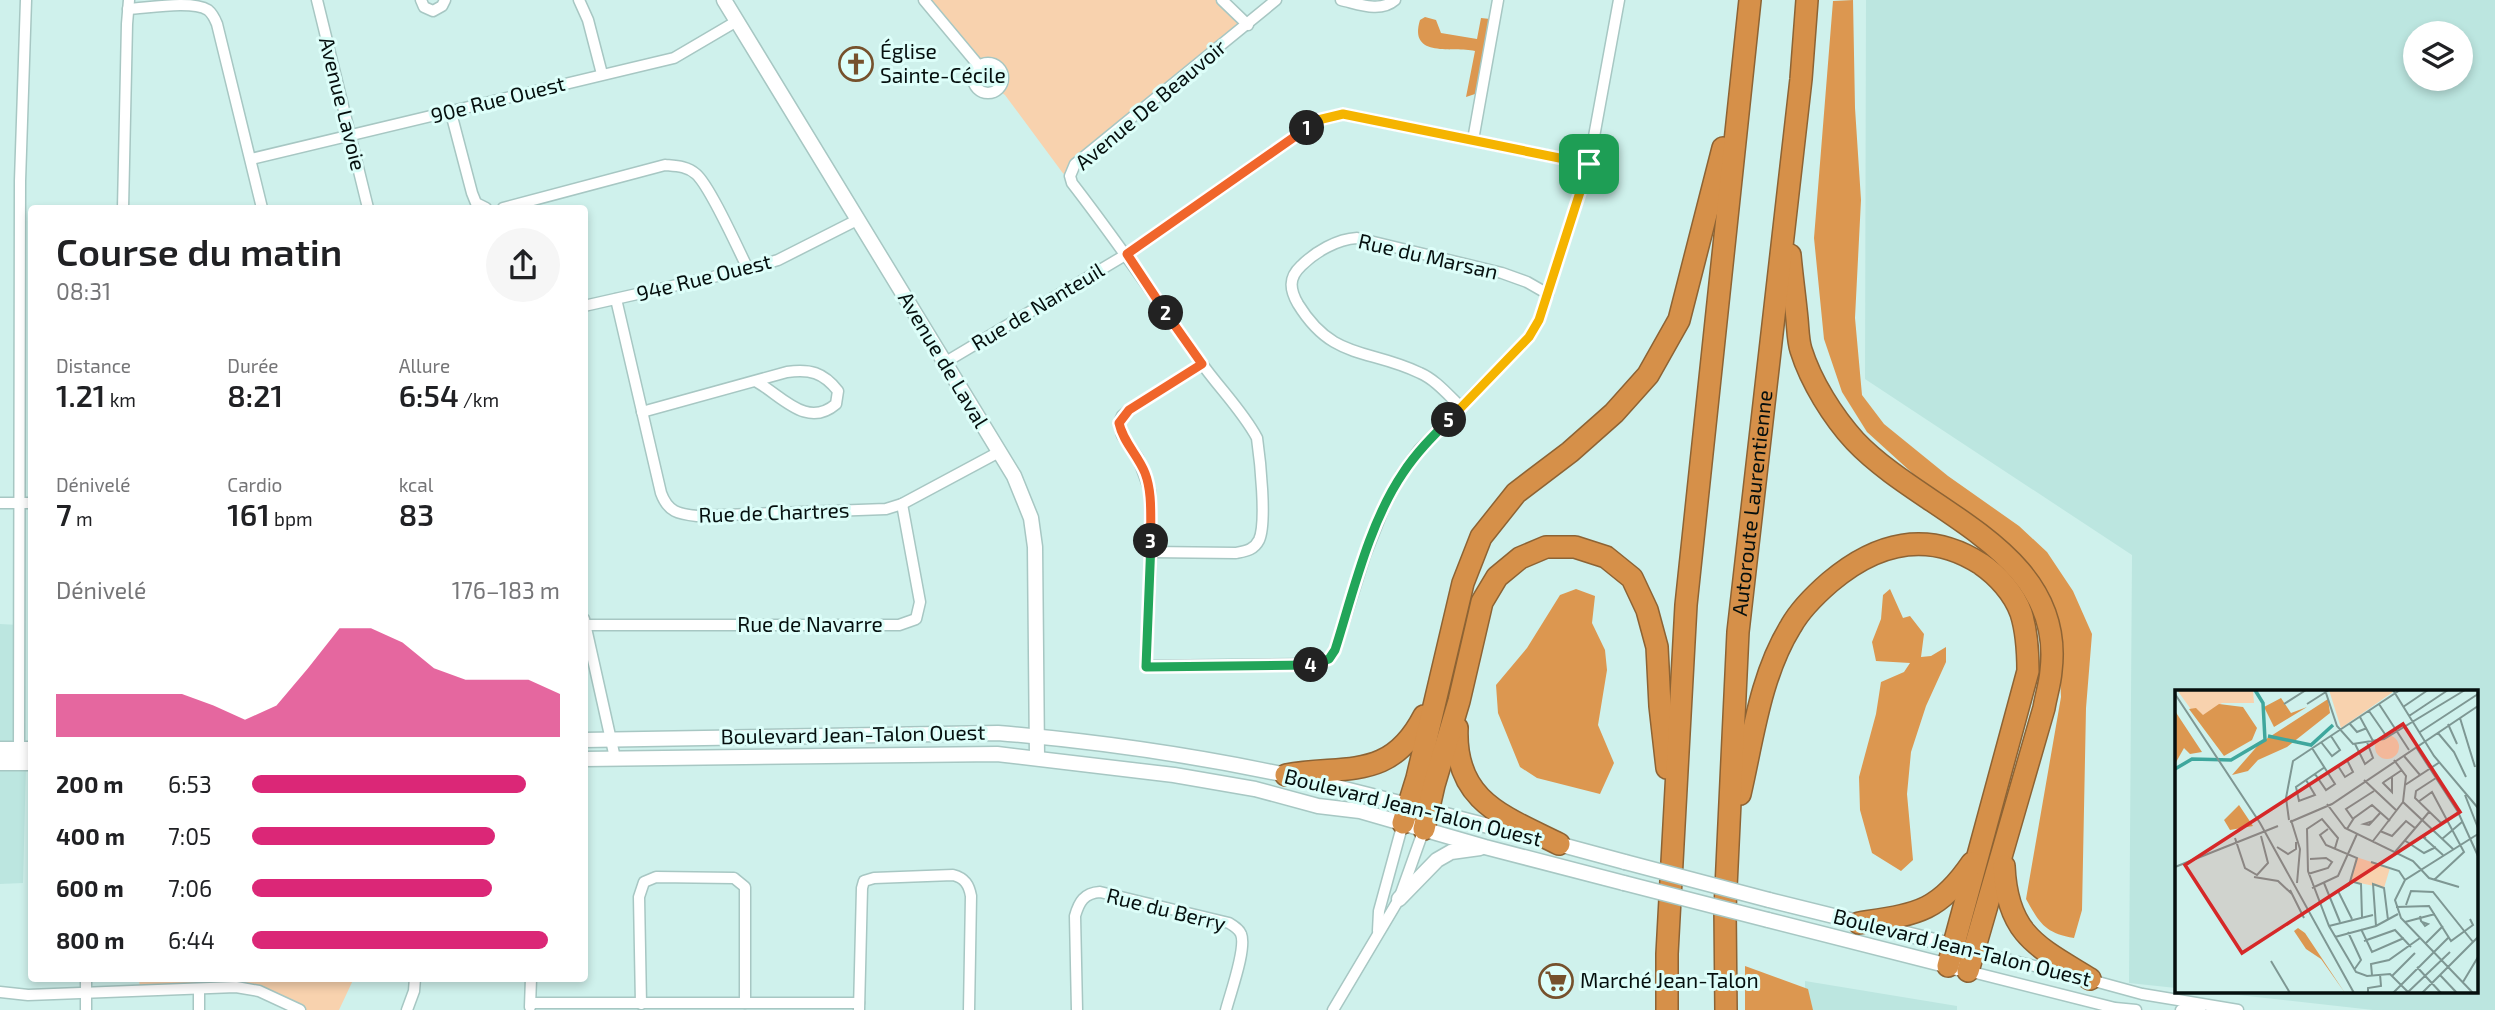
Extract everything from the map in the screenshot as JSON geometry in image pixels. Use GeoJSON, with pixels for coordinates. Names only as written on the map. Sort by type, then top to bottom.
{"type":"FeatureCollection","features":[{"type":"Feature","properties":{"kind":"highway"},"geometry":{"type":"LineString","coordinates":[[1667,1010],[1667,954],[1686,605],[1750,0]]}},
{"type":"Feature","properties":{"kind":"highway","name":"Autoroute Laurentienne"},"geometry":{"type":"LineString","coordinates":[[1726,1010],[1725,909],[1738,632],[1801,79],[1807,0]]}},
{"type":"Feature","properties":{"kind":"highway"},"geometry":{"type":"LineString","coordinates":[[1416,817],[1440,678],[1463,583],[1481,537],[1516,493],[1615,413],[1647,375],[1679,320],[1741,74]]}},
{"type":"Feature","properties":{"kind":"highway"},"geometry":{"type":"LineString","coordinates":[[1785,219],[1801,349],[1823,398],[1855,441],[1901,481],[2003,551],[2027,578],[2043,606],[2050,638],[2052,670],[2044,708],[2004,850],[1961,958]]}},
{"type":"Feature","properties":{"kind":"highway"},"geometry":{"type":"LineString","coordinates":[[1728,844],[1765,687],[1791,625],[1816,594],[1844,569],[1872,553],[1902,544],[1939,545],[1966,554],[1987,568],[2005,586],[2020,610],[2027,641],[2028,671],[1982,849],[1961,958]]}},
{"type":"Feature","properties":{"kind":"highway"},"geometry":{"type":"LineString","coordinates":[[1416,817],[1459,701],[1482,602],[1497,577],[1520,558],[1546,547],[1575,547],[1606,557],[1632,578],[1647,610],[1657,647],[1660,706],[1674,829]]}},
{"type":"Feature","properties":{"kind":"highway"},"geometry":{"type":"LineString","coordinates":[[1286,775],[1313,770],[1337,772],[1359,769],[1388,757],[1414,736],[1440,678]]}},
{"type":"Feature","properties":{"kind":"highway"},"geometry":{"type":"LineString","coordinates":[[1459,701],[1458,758],[1466,782],[1479,799],[1501,815],[1559,844]]}},
{"type":"Feature","properties":{"kind":"highway"},"geometry":{"type":"LineString","coordinates":[[1859,923],[1904,916],[1926,909],[1944,898],[1982,849]]}},
{"type":"Feature","properties":{"kind":"highway"},"geometry":{"type":"LineString","coordinates":[[2004,850],[2008,902],[2016,921],[2031,941],[2091,979]]}},
{"type":"Feature","properties":{"kind":"street"},"geometry":{"type":"LineString","coordinates":[[0,749],[25,749],[18,502],[26,396],[20,181],[26,0]]}},
{"type":"Feature","properties":{"kind":"street","name":"Avenue Lavoie"},"geometry":{"type":"LineString","coordinates":[[317,0],[367,205]]}},
{"type":"Feature","properties":{"kind":"street"},"geometry":{"type":"LineString","coordinates":[[421,0],[424,7],[433,11],[442,6],[445,0]]}},
{"type":"Feature","properties":{"kind":"street"},"geometry":{"type":"LineString","coordinates":[[579,0],[588,20],[602,74]]}},
{"type":"Feature","properties":{"kind":"street","name":"Avenue de Laval"},"geometry":{"type":"LineString","coordinates":[[724,0],[1014,475],[1031,519],[1035,547],[1037,758]]}},
{"type":"Feature","properties":{"kind":"street"},"geometry":{"type":"LineString","coordinates":[[924,0],[979,66]]}},
{"type":"Feature","properties":{"kind":"street"},"geometry":{"type":"LineString","coordinates":[[1222,0],[1248,25]]}},
{"type":"Feature","properties":{"kind":"street","name":"Avenue De Beauvoir"},"geometry":{"type":"LineString","coordinates":[[1127,254],[1072,183],[1072,168],[1276,0]]}},
{"type":"Feature","properties":{"kind":"street"},"geometry":{"type":"LineString","coordinates":[[1341,0],[1374,7],[1384,7],[1395,0]]}},
{"type":"Feature","properties":{"kind":"street"},"geometry":{"type":"LineString","coordinates":[[1473,140],[1498,0]]}},
{"type":"Feature","properties":{"kind":"street"},"geometry":{"type":"LineString","coordinates":[[1202,364],[1129,410],[1119,423],[1122,435],[1146,474],[1150,491],[1151,552],[1146,667],[1318,664],[1329,659],[1335,650],[1365,555],[1384,507],[1401,475],[1419,450],[1529,337],[1539,320],[1589,164],[1619,0]]}},
{"type":"Feature","properties":{"kind":"street"},"geometry":{"type":"LineString","coordinates":[[123,205],[129,5],[184,5],[199,6],[213,15],[217,24],[261,205]]}},
{"type":"Feature","properties":{"kind":"street","name":"90e Rue Ouest"},"geometry":{"type":"LineString","coordinates":[[251,159],[674,58],[737,21]]}},
{"type":"Feature","properties":{"kind":"street"},"geometry":{"type":"LineString","coordinates":[[451,113],[472,192],[476,203],[480,205]]}},
{"type":"Feature","properties":{"kind":"street","name":"Rue de Nanteuil"},"geometry":{"type":"LineString","coordinates":[[944,363],[1127,254],[1318,120],[1343,114],[1589,164]]}},
{"type":"Feature","properties":{"kind":"street"},"geometry":{"type":"LineString","coordinates":[[514,205],[665,165],[678,166],[688,169],[702,180],[748,269]]}},
{"type":"Feature","properties":{"kind":"street","name":"94e Rue Ouest"},"geometry":{"type":"LineString","coordinates":[[588,305],[778,260],[857,220]]}},
{"type":"Feature","properties":{"kind":"street","name":"Rue du Marsan"},"geometry":{"type":"LineString","coordinates":[[1461,407],[1431,379],[1350,351],[1317,331],[1292,294],[1291,284],[1297,270],[1336,242],[1357,238],[1502,273],[1527,282],[1548,294]]}},
{"type":"Feature","properties":{"kind":"street"},"geometry":{"type":"LineString","coordinates":[[1127,254],[1202,364],[1257,438],[1262,528],[1259,539],[1248,551],[1151,552]]}},
{"type":"Feature","properties":{"kind":"street","name":"Rue de Chartres"},"geometry":{"type":"LineString","coordinates":[[616,299],[660,493],[665,504],[674,511],[711,515],[886,509],[902,504],[999,452]]}},
{"type":"Feature","properties":{"kind":"street"},"geometry":{"type":"LineString","coordinates":[[642,412],[787,372],[806,370],[829,379],[838,391],[836,404],[828,411],[805,413],[796,410],[757,382]]}},
{"type":"Feature","properties":{"kind":"street"},"geometry":{"type":"LineString","coordinates":[[0,503],[28,503]]}},
{"type":"Feature","properties":{"kind":"street","name":"Rue de Navarre"},"geometry":{"type":"LineString","coordinates":[[588,622],[908,623],[916,618],[920,603],[902,504]]}},
{"type":"Feature","properties":{"kind":"street"},"geometry":{"type":"LineString","coordinates":[[588,636],[615,758]]}},
{"type":"Feature","properties":{"kind":"street","name":"Boulevard Jean-Talon Ouest"},"geometry":{"type":"LineString","coordinates":[[588,740],[998,733],[1172,755],[1286,775],[1416,817],[1485,847],[1768,920],[1961,958],[2091,979],[2142,994],[2224,1009]]}},
{"type":"Feature","properties":{"kind":"street","name":"Boulevard Jean-Talon Ouest"},"geometry":{"type":"LineString","coordinates":[[588,759],[997,754],[1174,775],[1245,788],[1318,806],[1416,817],[1559,844],[1859,923],[2115,1008],[2136,1010]]}},
{"type":"Feature","properties":{"kind":"street"},"geometry":{"type":"LineString","coordinates":[[0,763],[28,763]]}},
{"type":"Feature","properties":{"kind":"street"},"geometry":{"type":"LineString","coordinates":[[1399,899],[1416,817]]}},
{"type":"Feature","properties":{"kind":"street"},"geometry":{"type":"LineString","coordinates":[[1378,933],[1379,911],[1416,817]]}},
{"type":"Feature","properties":{"kind":"street"},"geometry":{"type":"LineString","coordinates":[[1333,1010],[1399,899],[1437,860],[1451,852],[1485,847]]}},
{"type":"Feature","properties":{"kind":"street"},"geometry":{"type":"LineString","coordinates":[[531,982],[530,1007],[641,1003],[859,1007],[864,881],[874,878],[953,875],[967,882],[971,896],[969,1010]]}},
{"type":"Feature","properties":{"kind":"street"},"geometry":{"type":"LineString","coordinates":[[641,1003],[639,897],[644,882],[656,877],[734,878],[745,887],[746,1003]]}},
{"type":"Feature","properties":{"kind":"street","name":"Rue du Berry"},"geometry":{"type":"LineString","coordinates":[[1077,1010],[1075,916],[1078,905],[1084,898],[1090,893],[1100,892],[1229,923],[1236,927],[1241,933],[1242,948],[1226,1010]]}},
{"type":"Feature","properties":{"kind":"street"},"geometry":{"type":"LineString","coordinates":[[86,982],[86,1010]]}},
{"type":"Feature","properties":{"kind":"street"},"geometry":{"type":"LineString","coordinates":[[407,1010],[415,982]]}},
{"type":"Feature","properties":{"kind":"street"},"geometry":{"type":"LineString","coordinates":[[0,992],[28,995],[236,987],[259,991],[300,1010]]}},
{"type":"Feature","properties":{"kind":"street"},"geometry":{"type":"LineString","coordinates":[[199,990],[199,1010]]}},
{"type":"Feature","properties":{"kind":"street","name":"Boulevard Jean-Talon Ouest"},"geometry":{"type":"LineString","coordinates":[[2180,1010],[2238,1010]]}},
{"type":"Feature","properties":{"kind":"shaded area"},"geometry":{"type":"Polygon","coordinates":[[[924,0],[1222,0],[1248,25],[1075,164],[1072,183],[1005,95],[998,90],[1003,82],[1001,70],[992,64],[982,64],[924,0]]]}},
{"type":"Feature","properties":{"kind":"shaded area"},"geometry":{"type":"Polygon","coordinates":[[[1853,0],[1855,108],[1861,200],[1855,318],[1862,395],[1884,424],[1948,476],[2019,526],[2047,552],[2073,591],[2092,634],[2086,708],[2082,910],[2074,938],[2044,926],[2026,899],[2061,697],[2058,634],[2038,577],[2001,540],[1921,481],[1867,432],[1842,392],[1824,339],[1814,238],[1833,1],[1853,0]]]}},
{"type":"Feature","properties":{"kind":"shaded area"},"geometry":{"type":"Polygon","coordinates":[[[1866,0],[2495,0],[2495,1010],[2373,1010],[2211,992],[2478,992],[2478,690],[2175,690],[2175,988],[2129,983],[2132,555],[1865,379],[1866,0]]]}},
{"type":"Feature","properties":{"kind":"shaded area"},"geometry":{"type":"Polygon","coordinates":[[[1425,17],[1436,20],[1441,33],[1477,39],[1481,18],[1490,19],[1478,93],[1466,97],[1475,51],[1427,46],[1421,41],[1418,32],[1420,20],[1425,17]]]}},
{"type":"Feature","properties":{"kind":"shaded area"},"geometry":{"type":"Polygon","coordinates":[[[1576,589],[1595,596],[1592,623],[1605,650],[1607,670],[1598,725],[1614,763],[1600,794],[1537,778],[1520,767],[1498,713],[1496,685],[1527,648],[1560,595],[1576,589]]]}},
{"type":"Feature","properties":{"kind":"shaded area"},"geometry":{"type":"Polygon","coordinates":[[[1890,589],[1903,618],[1910,616],[1924,634],[1921,657],[1931,656],[1946,647],[1946,662],[1926,706],[1911,752],[1907,794],[1913,860],[1901,871],[1872,853],[1860,810],[1859,777],[1876,714],[1881,682],[1904,672],[1910,663],[1876,661],[1872,642],[1881,619],[1883,595],[1890,589]]]}},
{"type":"Feature","properties":{"kind":"shaded area"},"geometry":{"type":"Polygon","coordinates":[[[0,624],[19,625],[19,749],[0,749],[0,624]]]}},
{"type":"Feature","properties":{"kind":"shaded area"},"geometry":{"type":"Polygon","coordinates":[[[0,763],[26,763],[23,883],[0,884],[0,763]]]}},
{"type":"Feature","properties":{"kind":"shaded area"},"geometry":{"type":"Polygon","coordinates":[[[1745,966],[1808,989],[1813,1010],[1745,1010],[1745,966]]]}},
{"type":"Feature","properties":{"kind":"shaded area"},"geometry":{"type":"Polygon","coordinates":[[[1805,981],[1957,1006],[1957,1010],[1805,1010],[1805,981]]]}},
{"type":"Feature","properties":{"kind":"shaded area"},"geometry":{"type":"Polygon","coordinates":[[[139,982],[352,982],[339,1010],[300,1010],[259,991],[140,992],[139,982]]]}},
{"type":"Feature","properties":{"kind":"place","name":"Église Sainte-Cécile"},"geometry":{"type":"Point","coordinates":[856,64]}},
{"type":"Feature","properties":{"kind":"place","name":"Marché Jean-Talon"},"geometry":{"type":"Point","coordinates":[1556,981]}},
{"type":"Feature","properties":{"kind":"route"},"geometry":{"type":"LineString","coordinates":[[1343,114],[1589,164],[1539,320],[1529,337],[1419,450],[1401,475],[1384,507],[1365,555],[1335,650],[1329,659],[1304,666],[1146,667],[1151,552],[1150,491],[1146,474],[1122,435],[1119,423],[1129,410],[1202,364],[1127,254],[1318,120],[1343,114]]}}]}
